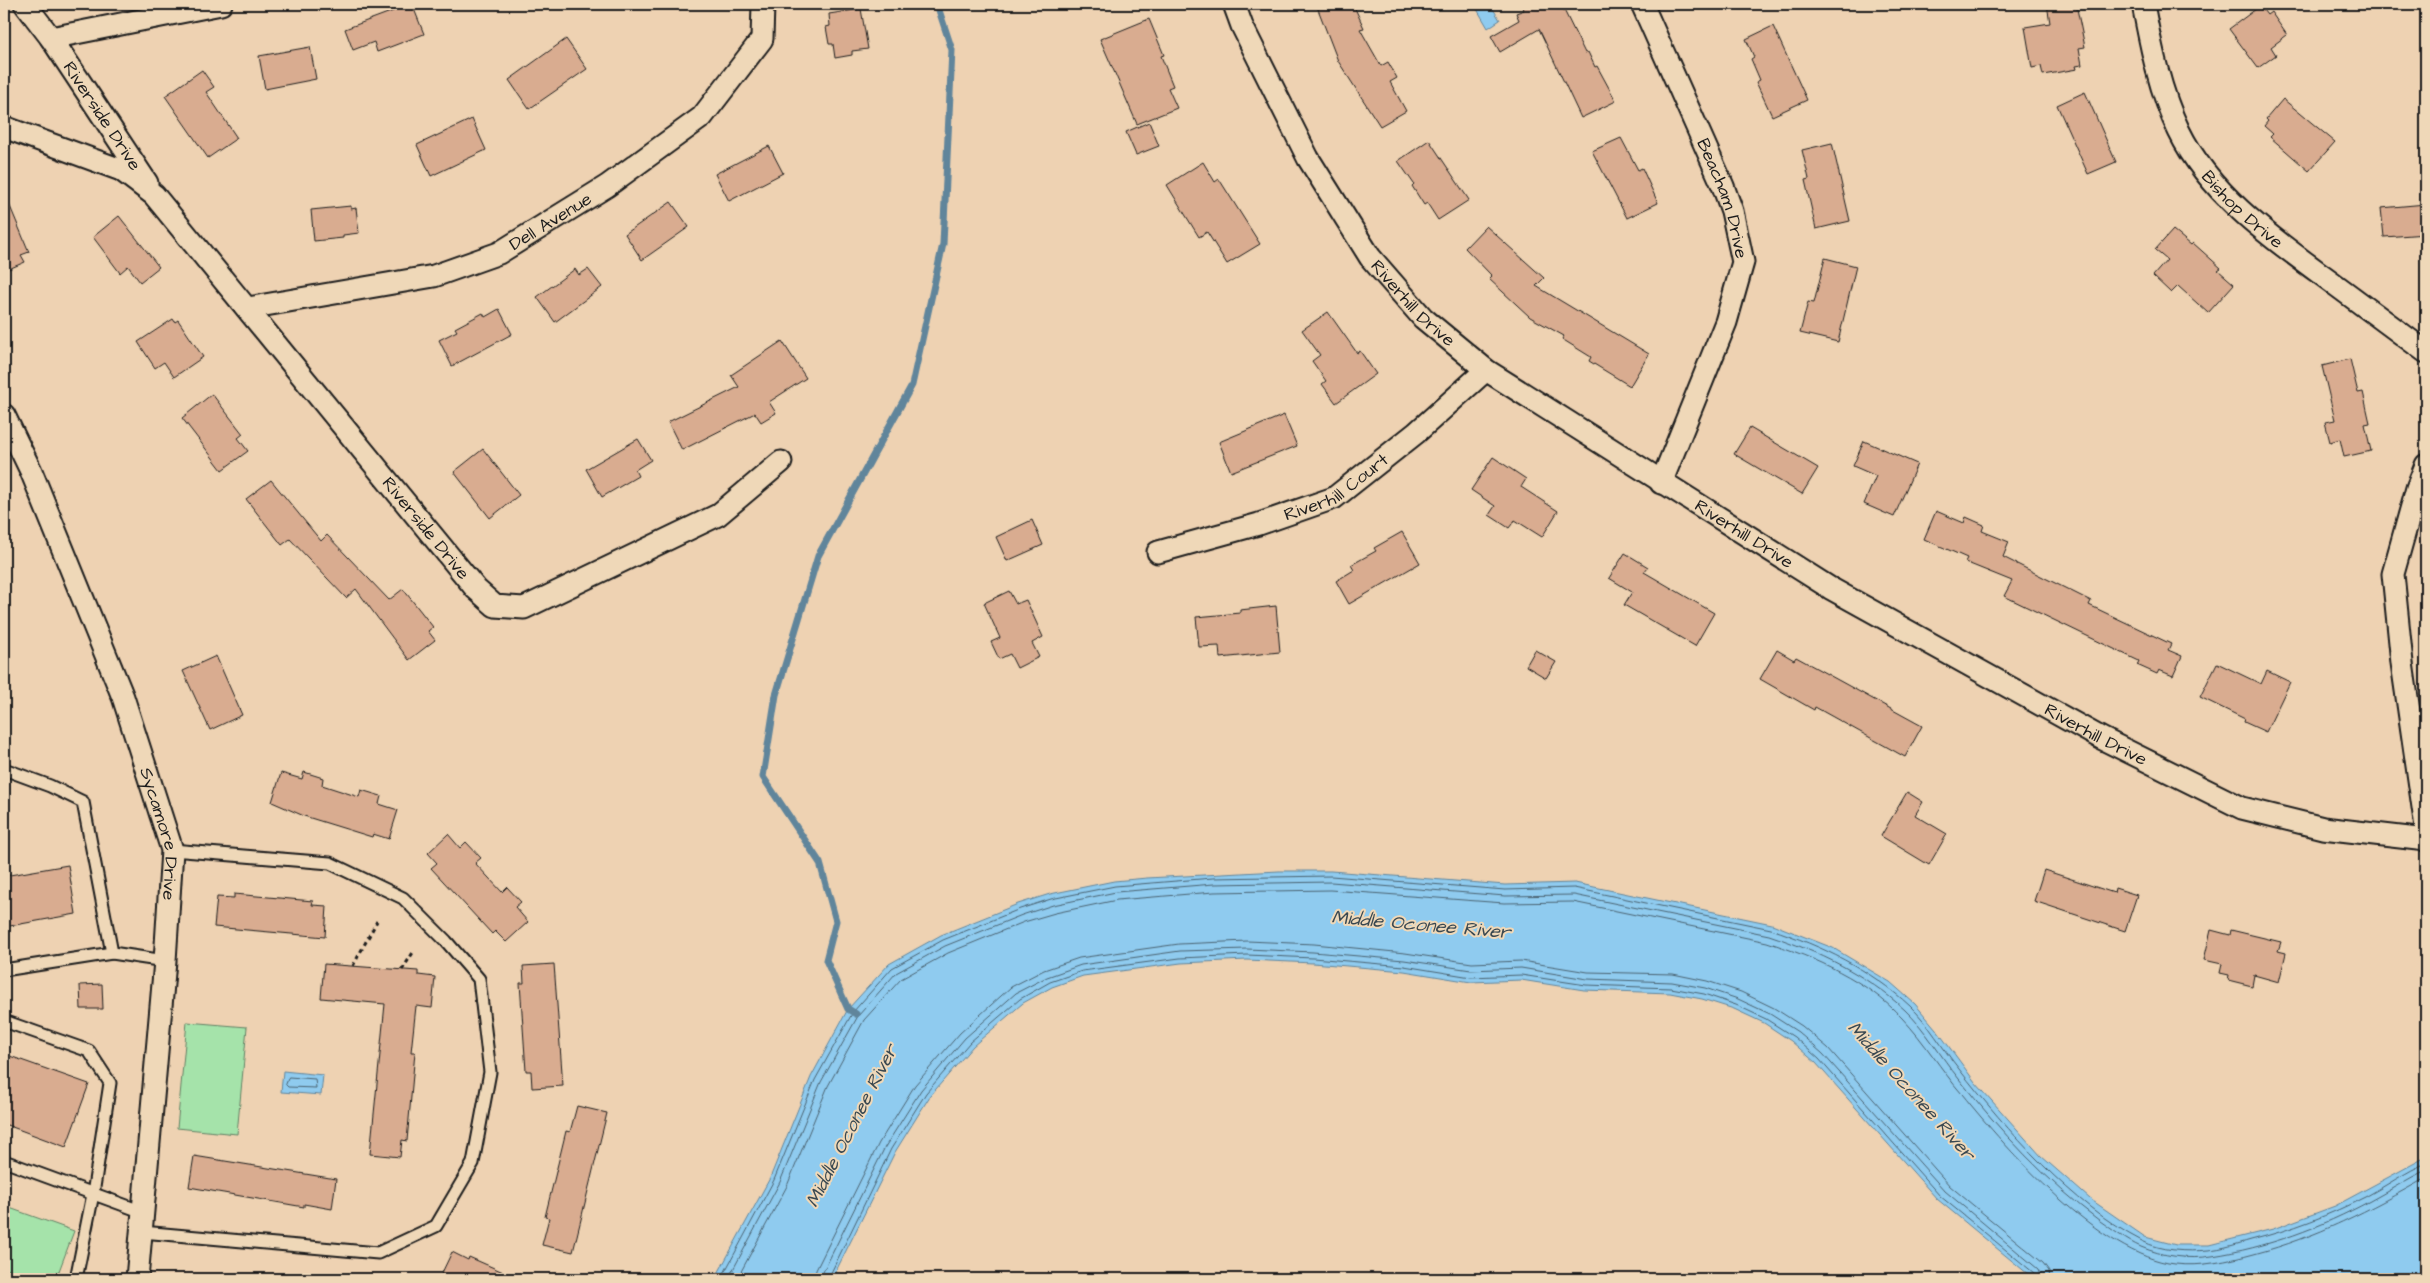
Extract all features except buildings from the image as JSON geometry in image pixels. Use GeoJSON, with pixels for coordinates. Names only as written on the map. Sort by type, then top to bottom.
{"type":"FeatureCollection","features":[{"type":"Feature","properties":{"kind":"street","name":"Riverside Drive"},"geometry":{"type":"LineString","coordinates":[[25,4],[51,38],[154,195],[476,589],[495,606],[524,608],[718,515],[781,462]]}},
{"type":"Feature","properties":{"kind":"street"},"geometry":{"type":"LineString","coordinates":[[51,38],[221,4]]}},
{"type":"Feature","properties":{"kind":"street","name":"Dell Avenue"},"geometry":{"type":"LineString","coordinates":[[248,308],[434,276],[499,253],[607,186],[702,117],[762,39],[763,4]]}},
{"type":"Feature","properties":{"kind":"street","name":"Riverhill Drive"},"geometry":{"type":"LineString","coordinates":[[1234,4],[1242,26],[1308,158],[1370,257],[1423,318],[1486,370],[1661,483],[1830,588],[2101,738],[2242,808],[2323,828],[2426,840]]}},
{"type":"Feature","properties":{"kind":"street","name":"Beacham Drive"},"geometry":{"type":"LineString","coordinates":[[1642,4],[1723,186],[1732,211],[1742,262],[1726,322],[1661,483]]}},
{"type":"Feature","properties":{"kind":"street","name":"Bishop Drive"},"geometry":{"type":"LineString","coordinates":[[2143,4],[2159,76],[2179,131],[2200,167],[2234,205],[2302,260],[2426,352]]}},
{"type":"Feature","properties":{"kind":"street","name":"Riverside Drive"},"geometry":{"type":"LineString","coordinates":[[4,127],[121,170],[154,195]]}},
{"type":"Feature","properties":{"kind":"street","name":"Riverhill Court"},"geometry":{"type":"LineString","coordinates":[[1158,552],[1259,524],[1334,498],[1416,433],[1486,370]]}},
{"type":"Feature","properties":{"kind":"street","name":"Sycamore Drive"},"geometry":{"type":"LineString","coordinates":[[4,415],[31,472],[123,697],[172,850],[165,961],[137,1279]]}},
{"type":"Feature","properties":{"kind":"street"},"geometry":{"type":"LineString","coordinates":[[2426,464],[2417,488],[2394,574],[2402,662],[2426,828]]}},
{"type":"Feature","properties":{"kind":"lane"},"geometry":{"type":"LineString","coordinates":[[4,769],[50,786],[83,802],[112,953]]}},
{"type":"Feature","properties":{"kind":"lane"},"geometry":{"type":"LineString","coordinates":[[4,1160],[93,1194],[143,1222],[378,1253],[436,1226],[472,1163],[490,1072],[479,979],[446,941],[403,898],[330,863],[172,850]]}},
{"type":"Feature","properties":{"kind":"lane"},"geometry":{"type":"LineString","coordinates":[[4,970],[112,953],[165,961]]}},
{"type":"Feature","properties":{"kind":"lane"},"geometry":{"type":"LineString","coordinates":[[4,1021],[88,1050],[110,1083],[93,1194],[76,1279]]}},
{"type":"Feature","properties":{"kind":"path"},"geometry":{"type":"LineString","coordinates":[[354,966],[377,921]]}},
{"type":"Feature","properties":{"kind":"path"},"geometry":{"type":"LineString","coordinates":[[402,970],[414,950]]}},
{"type":"Feature","properties":{"kind":"green space"},"geometry":{"type":"Polygon","coordinates":[[[187,1022],[247,1027],[237,1134],[177,1128],[187,1022]]]}},
{"type":"Feature","properties":{"kind":"green space"},"geometry":{"type":"Polygon","coordinates":[[[4,1206],[74,1231],[56,1279],[33,1279],[4,1268],[4,1206]]]}},
{"type":"Feature","properties":{"kind":"water"},"geometry":{"type":"Polygon","coordinates":[[[1474,4],[1490,4],[1500,20],[1488,28],[1474,4]]]}},
{"type":"Feature","properties":{"kind":"water","name":"Middle Oconee River"},"geometry":{"type":"Polygon","coordinates":[[[1279,871],[1331,871],[1505,885],[1575,883],[1772,924],[1833,948],[1890,982],[1915,1004],[1975,1082],[2041,1156],[2090,1199],[2145,1237],[2176,1245],[2209,1245],[2273,1229],[2335,1206],[2426,1157],[2426,1279],[2034,1279],[1937,1199],[1816,1063],[1791,1041],[1764,1023],[1734,1009],[1702,999],[1670,993],[1584,990],[1521,980],[1471,982],[1404,971],[1313,963],[1247,960],[1181,963],[1083,976],[1052,987],[1023,1003],[973,1046],[930,1096],[895,1152],[832,1279],[715,1279],[770,1178],[811,1077],[848,1009],[889,964],[941,935],[1018,904],[1050,894],[1114,881],[1279,871]]]}},
{"type":"Feature","properties":{"kind":"water"},"geometry":{"type":"Polygon","coordinates":[[[283,1071],[323,1075],[321,1095],[281,1092],[283,1071]]]}},
{"type":"Feature","properties":{"kind":"waterway"},"geometry":{"type":"LineString","coordinates":[[856,1014],[848,1009],[826,960],[836,921],[820,863],[763,777],[776,695],[818,556],[912,385],[943,244],[952,50],[937,4]]}}]}
